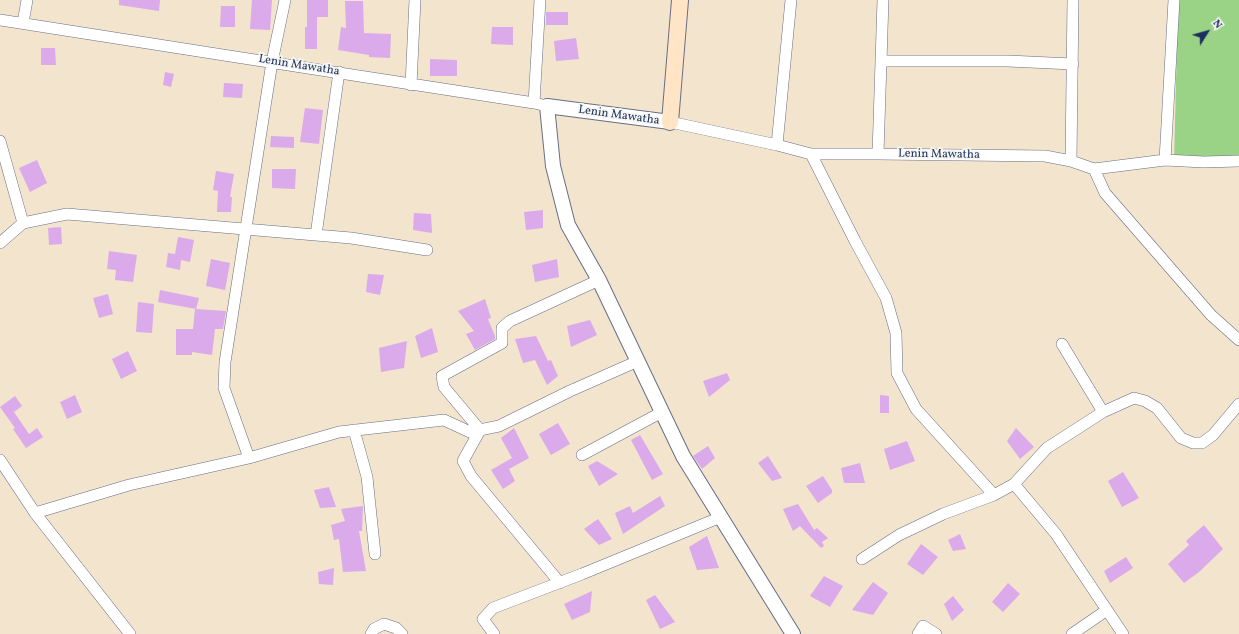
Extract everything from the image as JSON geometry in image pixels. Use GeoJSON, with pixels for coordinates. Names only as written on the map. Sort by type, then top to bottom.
{"type":"FeatureCollection","features":[{"type":"Feature","properties":{"kind":"main road"},"geometry":{"type":"LineString","coordinates":[[670,122],[680,0]]}},
{"type":"Feature","properties":{"kind":"street"},"geometry":{"type":"LineString","coordinates":[[23,23],[27,0]]}},
{"type":"Feature","properties":{"kind":"street"},"geometry":{"type":"LineString","coordinates":[[250,458],[224,388],[225,362],[272,62],[285,0]]}},
{"type":"Feature","properties":{"kind":"street"},"geometry":{"type":"LineString","coordinates":[[411,85],[415,0]]}},
{"type":"Feature","properties":{"kind":"street"},"geometry":{"type":"LineString","coordinates":[[540,0],[540,104],[553,166],[568,225],[599,280],[683,456],[793,634]]}},
{"type":"Feature","properties":{"kind":"street"},"geometry":{"type":"LineString","coordinates":[[777,145],[792,0]]}},
{"type":"Feature","properties":{"kind":"street"},"geometry":{"type":"LineString","coordinates":[[878,154],[883,0]]}},
{"type":"Feature","properties":{"kind":"street"},"geometry":{"type":"LineString","coordinates":[[1071,161],[1073,0]]}},
{"type":"Feature","properties":{"kind":"street"},"geometry":{"type":"LineString","coordinates":[[1165,160],[1174,0]]}},
{"type":"Feature","properties":{"kind":"street","name":"Lenin Mawatha"},"geometry":{"type":"LineString","coordinates":[[0,20],[339,72],[411,85],[670,122],[777,145],[811,154],[1045,156],[1071,161],[1094,169],[1165,160],[1204,162],[1239,161]]}},
{"type":"Feature","properties":{"kind":"street"},"geometry":{"type":"LineString","coordinates":[[881,61],[1008,61],[1073,64]]}},
{"type":"Feature","properties":{"kind":"street"},"geometry":{"type":"LineString","coordinates":[[316,235],[339,72]]}},
{"type":"Feature","properties":{"kind":"street"},"geometry":{"type":"LineString","coordinates":[[0,141],[23,223]]}},
{"type":"Feature","properties":{"kind":"street"},"geometry":{"type":"LineString","coordinates":[[811,154],[886,298],[896,333],[897,373],[916,409],[994,496]]}},
{"type":"Feature","properties":{"kind":"street"},"geometry":{"type":"LineString","coordinates":[[1094,169],[1105,193],[1211,315],[1239,340]]}},
{"type":"Feature","properties":{"kind":"street"},"geometry":{"type":"LineString","coordinates":[[0,243],[23,223],[67,214],[351,238],[427,250]]}},
{"type":"Feature","properties":{"kind":"street"},"geometry":{"type":"LineString","coordinates":[[480,430],[444,387],[442,376],[502,343],[502,328],[510,321],[599,280]]}},
{"type":"Feature","properties":{"kind":"street"},"geometry":{"type":"LineString","coordinates":[[1062,344],[1103,412]]}},
{"type":"Feature","properties":{"kind":"street"},"geometry":{"type":"LineString","coordinates":[[34,513],[130,485],[250,458],[339,432],[444,420],[470,432],[499,426],[570,391],[638,361]]}},
{"type":"Feature","properties":{"kind":"street"},"geometry":{"type":"LineString","coordinates":[[862,559],[899,535],[937,517],[994,496],[1014,484],[1047,448],[1103,412],[1134,398],[1145,400],[1157,408],[1181,438],[1193,443],[1202,443],[1212,435],[1239,404]]}},
{"type":"Feature","properties":{"kind":"street"},"geometry":{"type":"LineString","coordinates":[[582,454],[662,412]]}},
{"type":"Feature","properties":{"kind":"street"},"geometry":{"type":"LineString","coordinates":[[354,430],[367,477],[375,554]]}},
{"type":"Feature","properties":{"kind":"street"},"geometry":{"type":"LineString","coordinates":[[480,430],[463,461],[476,482],[560,583]]}},
{"type":"Feature","properties":{"kind":"street"},"geometry":{"type":"LineString","coordinates":[[0,460],[34,513],[130,634]]}},
{"type":"Feature","properties":{"kind":"street"},"geometry":{"type":"LineString","coordinates":[[1014,484],[1056,534],[1123,634]]}},
{"type":"Feature","properties":{"kind":"street"},"geometry":{"type":"LineString","coordinates":[[494,634],[483,619],[493,608],[560,583],[721,517]]}},
{"type":"Feature","properties":{"kind":"street"},"geometry":{"type":"LineString","coordinates":[[1072,634],[1107,610]]}},
{"type":"Feature","properties":{"kind":"street"},"geometry":{"type":"LineString","coordinates":[[371,634],[374,628],[384,624],[396,628],[402,634]]}},
{"type":"Feature","properties":{"kind":"street"},"geometry":{"type":"LineString","coordinates":[[918,634],[923,626],[936,634]]}},
{"type":"Feature","properties":{"kind":"green space"},"geometry":{"type":"Polygon","coordinates":[[[1178,0],[1239,0],[1239,160],[1174,164],[1178,0]]]}},
{"type":"Feature","properties":{"kind":"building"},"geometry":{"type":"Polygon","coordinates":[[[119,0],[160,0],[159,11],[119,5],[119,0]]]}},
{"type":"Feature","properties":{"kind":"building"},"geometry":{"type":"Polygon","coordinates":[[[252,0],[272,0],[270,30],[250,29],[252,0]]]}},
{"type":"Feature","properties":{"kind":"building"},"geometry":{"type":"Polygon","coordinates":[[[307,0],[328,0],[328,17],[317,17],[317,49],[305,49],[307,0]]]}},
{"type":"Feature","properties":{"kind":"building"},"geometry":{"type":"Polygon","coordinates":[[[345,1],[363,1],[364,33],[391,34],[390,58],[369,57],[369,55],[338,50],[341,27],[346,28],[345,1]]]}},
{"type":"Feature","properties":{"kind":"building"},"geometry":{"type":"Polygon","coordinates":[[[221,6],[235,6],[235,27],[220,27],[221,6]]]}},
{"type":"Feature","properties":{"kind":"building"},"geometry":{"type":"Polygon","coordinates":[[[546,12],[568,12],[568,25],[546,25],[546,12]]]}},
{"type":"Feature","properties":{"kind":"building"},"geometry":{"type":"Polygon","coordinates":[[[492,27],[513,27],[513,45],[491,44],[492,27]]]}},
{"type":"Feature","properties":{"kind":"building"},"geometry":{"type":"Polygon","coordinates":[[[576,38],[579,59],[556,61],[554,41],[576,38]]]}},
{"type":"Feature","properties":{"kind":"building"},"geometry":{"type":"Polygon","coordinates":[[[41,48],[55,48],[56,65],[41,65],[41,48]]]}},
{"type":"Feature","properties":{"kind":"building"},"geometry":{"type":"Polygon","coordinates":[[[430,59],[457,60],[457,76],[430,76],[430,59]]]}},
{"type":"Feature","properties":{"kind":"building"},"geometry":{"type":"Polygon","coordinates":[[[165,72],[174,74],[171,87],[163,85],[165,72]]]}},
{"type":"Feature","properties":{"kind":"building"},"geometry":{"type":"Polygon","coordinates":[[[224,83],[243,84],[242,98],[223,97],[224,83]]]}},
{"type":"Feature","properties":{"kind":"building"},"geometry":{"type":"Polygon","coordinates":[[[305,108],[323,110],[319,144],[300,142],[305,108]]]}},
{"type":"Feature","properties":{"kind":"building"},"geometry":{"type":"Polygon","coordinates":[[[271,136],[294,137],[294,148],[270,147],[271,136]]]}},
{"type":"Feature","properties":{"kind":"building"},"geometry":{"type":"Polygon","coordinates":[[[37,160],[47,183],[30,192],[19,168],[37,160]]]}},
{"type":"Feature","properties":{"kind":"building"},"geometry":{"type":"Polygon","coordinates":[[[272,169],[296,169],[295,189],[272,188],[272,169]]]}},
{"type":"Feature","properties":{"kind":"building"},"geometry":{"type":"Polygon","coordinates":[[[216,171],[234,174],[230,197],[232,197],[231,212],[217,212],[218,191],[213,190],[216,171]]]}},
{"type":"Feature","properties":{"kind":"building"},"geometry":{"type":"Polygon","coordinates":[[[543,210],[543,228],[526,230],[524,212],[543,210]]]}},
{"type":"Feature","properties":{"kind":"building"},"geometry":{"type":"Polygon","coordinates":[[[414,213],[431,214],[432,233],[413,230],[414,213]]]}},
{"type":"Feature","properties":{"kind":"building"},"geometry":{"type":"Polygon","coordinates":[[[61,227],[62,244],[49,245],[48,228],[61,227]]]}},
{"type":"Feature","properties":{"kind":"building"},"geometry":{"type":"Polygon","coordinates":[[[178,237],[194,240],[190,262],[181,260],[180,270],[166,267],[168,253],[175,254],[178,237]]]}},
{"type":"Feature","properties":{"kind":"building"},"geometry":{"type":"Polygon","coordinates":[[[109,251],[137,255],[133,282],[115,280],[116,270],[107,269],[109,251]]]}},
{"type":"Feature","properties":{"kind":"building"},"geometry":{"type":"Polygon","coordinates":[[[211,259],[230,263],[225,290],[206,286],[211,259]]]}},
{"type":"Feature","properties":{"kind":"building"},"geometry":{"type":"Polygon","coordinates":[[[557,259],[559,277],[535,282],[532,265],[557,259]]]}},
{"type":"Feature","properties":{"kind":"building"},"geometry":{"type":"Polygon","coordinates":[[[368,274],[384,275],[380,295],[366,292],[368,274]]]}},
{"type":"Feature","properties":{"kind":"building"},"geometry":{"type":"Polygon","coordinates":[[[160,290],[199,298],[196,309],[158,302],[160,290]]]}},
{"type":"Feature","properties":{"kind":"building"},"geometry":{"type":"Polygon","coordinates":[[[108,294],[113,314],[99,318],[93,298],[108,294]]]}},
{"type":"Feature","properties":{"kind":"building"},"geometry":{"type":"Polygon","coordinates":[[[485,299],[491,318],[488,319],[495,339],[475,350],[466,334],[474,331],[458,311],[485,299]]]}},
{"type":"Feature","properties":{"kind":"building"},"geometry":{"type":"Polygon","coordinates":[[[138,302],[154,304],[152,333],[136,332],[138,302]]]}},
{"type":"Feature","properties":{"kind":"building"},"geometry":{"type":"Polygon","coordinates":[[[195,309],[226,311],[223,329],[215,329],[212,355],[192,352],[192,355],[176,355],[176,329],[193,329],[195,309]]]}},
{"type":"Feature","properties":{"kind":"building"},"geometry":{"type":"Polygon","coordinates":[[[590,320],[597,335],[571,347],[567,326],[590,320]]]}},
{"type":"Feature","properties":{"kind":"building"},"geometry":{"type":"Polygon","coordinates":[[[432,328],[438,352],[421,358],[415,336],[432,328]]]}},
{"type":"Feature","properties":{"kind":"building"},"geometry":{"type":"Polygon","coordinates":[[[536,336],[548,361],[551,360],[558,376],[547,385],[535,360],[523,363],[515,339],[536,336]]]}},
{"type":"Feature","properties":{"kind":"building"},"geometry":{"type":"Polygon","coordinates":[[[407,341],[404,368],[381,372],[379,348],[407,341]]]}},
{"type":"Feature","properties":{"kind":"building"},"geometry":{"type":"Polygon","coordinates":[[[128,351],[137,371],[121,379],[112,359],[128,351]]]}},
{"type":"Feature","properties":{"kind":"building"},"geometry":{"type":"Polygon","coordinates":[[[727,373],[730,380],[709,397],[703,381],[727,373]]]}},
{"type":"Feature","properties":{"kind":"building"},"geometry":{"type":"Polygon","coordinates":[[[75,395],[82,412],[67,419],[60,402],[75,395]]]}},
{"type":"Feature","properties":{"kind":"building"},"geometry":{"type":"Polygon","coordinates":[[[880,395],[889,396],[889,413],[880,413],[880,395]]]}},
{"type":"Feature","properties":{"kind":"building"},"geometry":{"type":"Polygon","coordinates":[[[15,396],[22,406],[14,412],[29,434],[37,428],[43,437],[26,448],[13,429],[15,428],[0,407],[15,396]]]}},
{"type":"Feature","properties":{"kind":"building"},"geometry":{"type":"Polygon","coordinates":[[[558,423],[570,444],[551,455],[539,434],[558,423]]]}},
{"type":"Feature","properties":{"kind":"building"},"geometry":{"type":"Polygon","coordinates":[[[514,428],[529,458],[509,469],[515,481],[503,489],[491,470],[512,458],[501,438],[514,428]]]}},
{"type":"Feature","properties":{"kind":"building"},"geometry":{"type":"Polygon","coordinates":[[[1016,428],[1034,447],[1020,459],[1007,441],[1016,428]]]}},
{"type":"Feature","properties":{"kind":"building"},"geometry":{"type":"Polygon","coordinates":[[[640,435],[663,474],[652,480],[631,440],[640,435]]]}},
{"type":"Feature","properties":{"kind":"building"},"geometry":{"type":"Polygon","coordinates":[[[907,441],[915,461],[890,470],[884,449],[907,441]]]}},
{"type":"Feature","properties":{"kind":"building"},"geometry":{"type":"Polygon","coordinates":[[[708,446],[715,458],[702,469],[693,456],[708,446]]]}},
{"type":"Feature","properties":{"kind":"building"},"geometry":{"type":"Polygon","coordinates":[[[768,456],[782,478],[772,481],[758,463],[768,456]]]}},
{"type":"Feature","properties":{"kind":"building"},"geometry":{"type":"Polygon","coordinates":[[[597,461],[618,474],[599,486],[588,466],[597,461]]]}},
{"type":"Feature","properties":{"kind":"building"},"geometry":{"type":"Polygon","coordinates":[[[860,463],[865,483],[844,483],[841,468],[860,463]]]}},
{"type":"Feature","properties":{"kind":"building"},"geometry":{"type":"Polygon","coordinates":[[[1123,472],[1139,498],[1122,507],[1108,481],[1123,472]]]}},
{"type":"Feature","properties":{"kind":"building"},"geometry":{"type":"Polygon","coordinates":[[[823,476],[832,490],[832,493],[818,503],[806,486],[823,476]]]}},
{"type":"Feature","properties":{"kind":"building"},"geometry":{"type":"Polygon","coordinates":[[[329,487],[336,507],[320,508],[314,490],[329,487]]]}},
{"type":"Feature","properties":{"kind":"building"},"geometry":{"type":"Polygon","coordinates":[[[660,496],[665,506],[623,534],[615,513],[630,506],[633,513],[660,496]]]}},
{"type":"Feature","properties":{"kind":"building"},"geometry":{"type":"Polygon","coordinates":[[[798,504],[814,530],[817,528],[828,538],[822,542],[824,546],[821,548],[800,526],[793,531],[783,509],[798,504]]]}},
{"type":"Feature","properties":{"kind":"building"},"geometry":{"type":"Polygon","coordinates":[[[363,506],[362,531],[359,531],[366,571],[343,572],[339,539],[334,540],[331,525],[345,521],[341,509],[363,506]]]}},
{"type":"Feature","properties":{"kind":"building"},"geometry":{"type":"Polygon","coordinates":[[[598,519],[612,539],[599,545],[584,529],[598,519]]]}},
{"type":"Feature","properties":{"kind":"building"},"geometry":{"type":"Polygon","coordinates":[[[1204,525],[1223,549],[1199,572],[1184,583],[1168,564],[1189,545],[1186,541],[1204,525]]]}},
{"type":"Feature","properties":{"kind":"building"},"geometry":{"type":"Polygon","coordinates":[[[960,534],[966,549],[953,551],[948,540],[960,534]]]}},
{"type":"Feature","properties":{"kind":"building"},"geometry":{"type":"Polygon","coordinates":[[[707,536],[719,568],[697,570],[689,547],[707,536]]]}},
{"type":"Feature","properties":{"kind":"building"},"geometry":{"type":"Polygon","coordinates":[[[921,544],[938,557],[923,575],[907,564],[921,544]]]}},
{"type":"Feature","properties":{"kind":"building"},"geometry":{"type":"Polygon","coordinates":[[[1126,557],[1133,568],[1110,583],[1104,571],[1126,557]]]}},
{"type":"Feature","properties":{"kind":"building"},"geometry":{"type":"Polygon","coordinates":[[[334,568],[333,585],[319,584],[318,572],[334,568]]]}},
{"type":"Feature","properties":{"kind":"building"},"geometry":{"type":"Polygon","coordinates":[[[824,576],[843,586],[830,607],[810,596],[824,576]]]}},
{"type":"Feature","properties":{"kind":"building"},"geometry":{"type":"Polygon","coordinates":[[[873,582],[888,593],[873,615],[852,610],[873,582]]]}},
{"type":"Feature","properties":{"kind":"building"},"geometry":{"type":"Polygon","coordinates":[[[1008,583],[1020,594],[1003,612],[992,602],[1008,583]]]}},
{"type":"Feature","properties":{"kind":"building"},"geometry":{"type":"Polygon","coordinates":[[[592,591],[590,612],[572,620],[564,604],[592,591]]]}},
{"type":"Feature","properties":{"kind":"building"},"geometry":{"type":"Polygon","coordinates":[[[655,595],[675,622],[660,629],[646,600],[655,595]]]}},
{"type":"Feature","properties":{"kind":"building"},"geometry":{"type":"Polygon","coordinates":[[[953,596],[964,610],[952,621],[944,604],[953,596]]]}}]}
